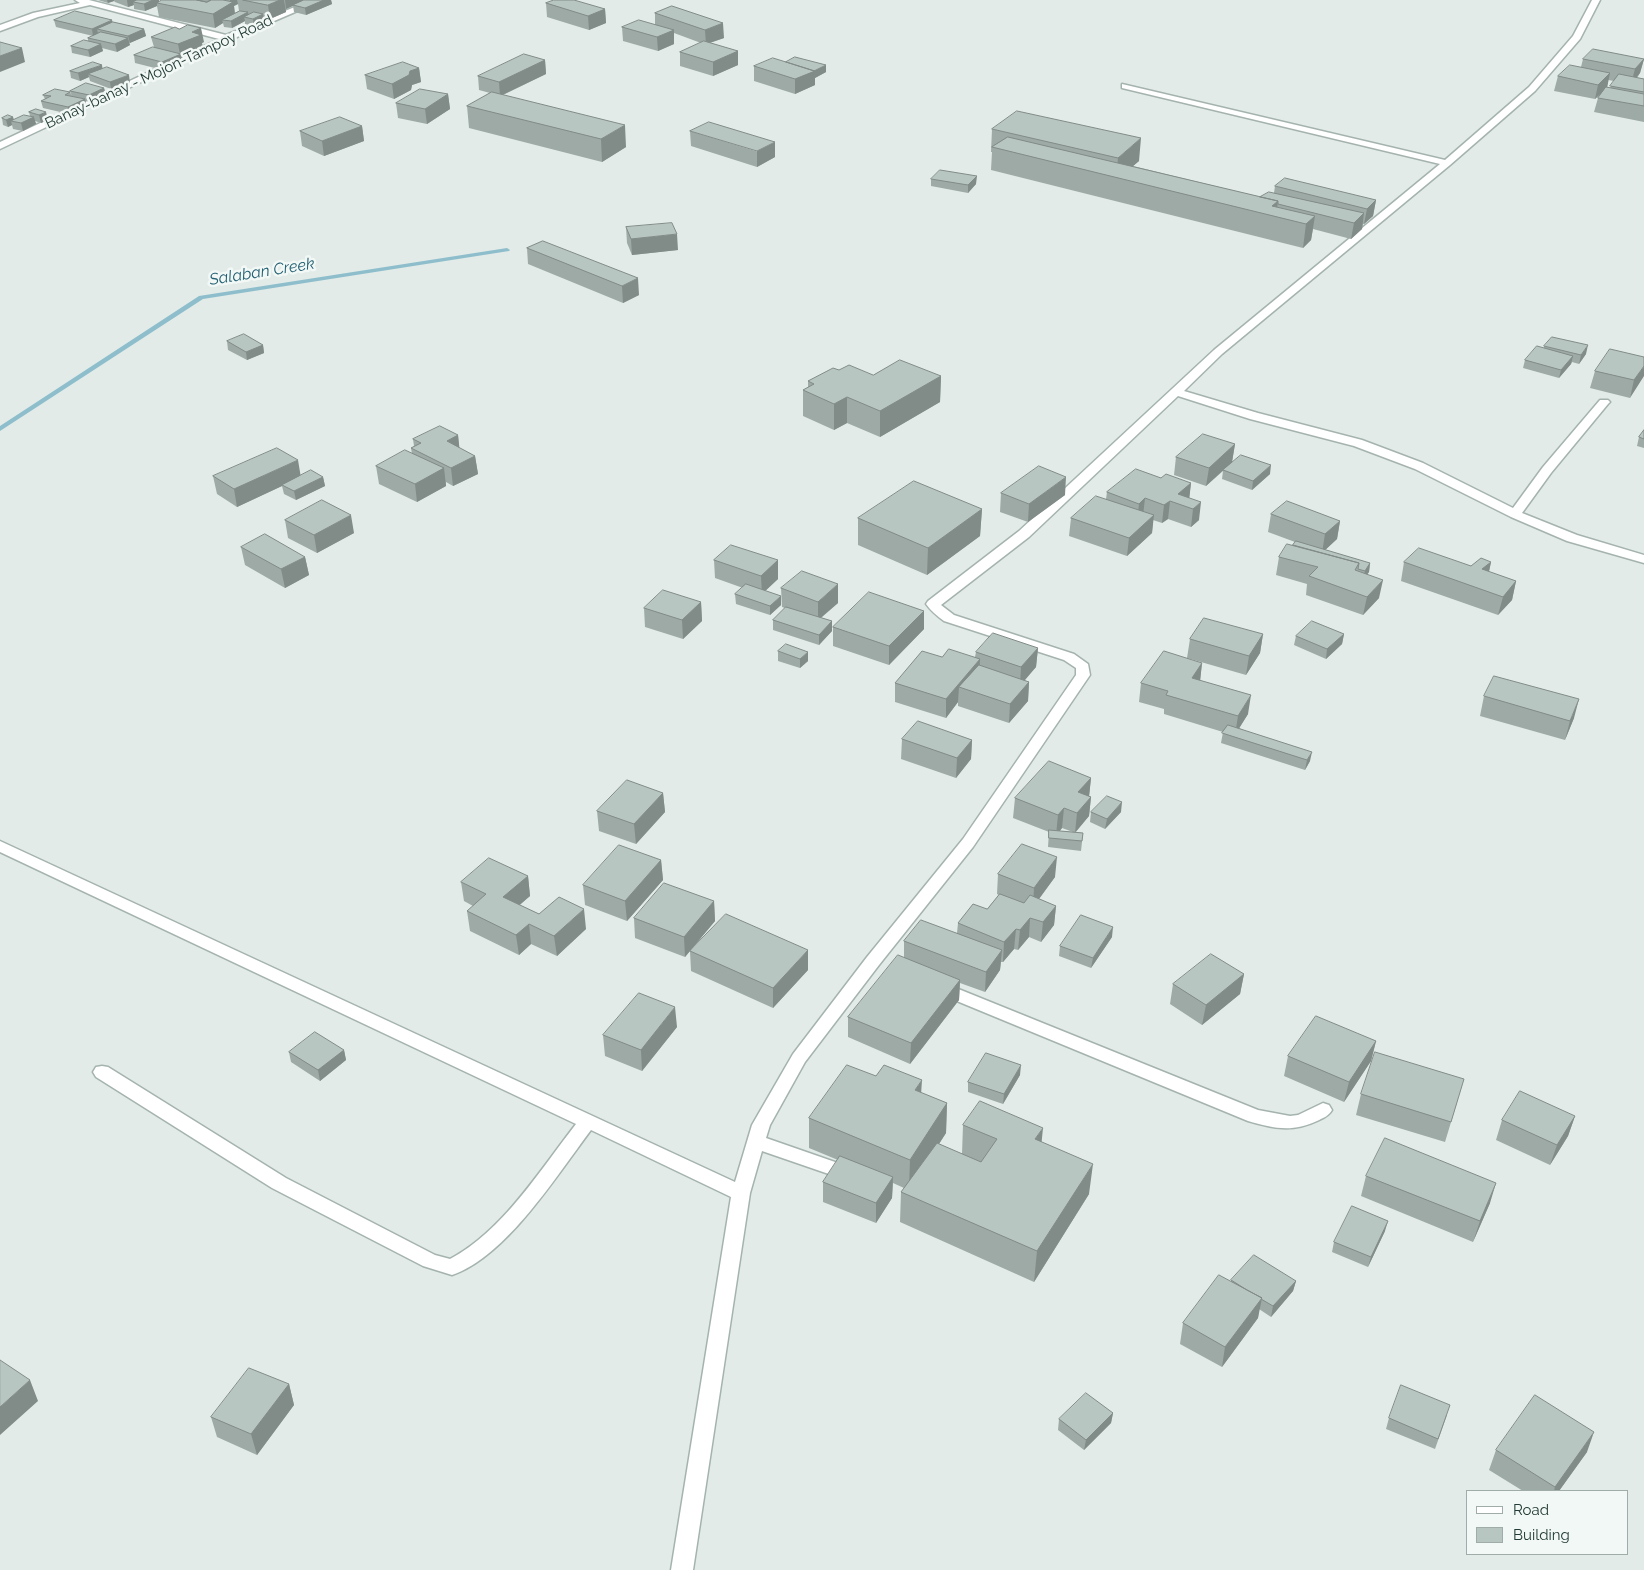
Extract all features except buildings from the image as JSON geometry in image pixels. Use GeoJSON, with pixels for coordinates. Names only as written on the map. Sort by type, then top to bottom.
{"type":"FeatureCollection","features":[{"type":"Feature","properties":{"kind":"street"},"geometry":{"type":"LineString","coordinates":[[79,0],[227,38]]}},
{"type":"Feature","properties":{"kind":"street","name":"Banay-banay - Mojon-Tampoy Road"},"geometry":{"type":"LineString","coordinates":[[0,146],[227,38],[319,0]]}},
{"type":"Feature","properties":{"kind":"street"},"geometry":{"type":"LineString","coordinates":[[682,1570],[741,1193],[761,1125],[799,1058],[873,960],[968,843],[1083,675],[1082,667],[1069,657],[949,618],[941,613],[933,604],[1024,534],[1218,352],[1447,163],[1532,89],[1577,37],[1596,0]]}},
{"type":"Feature","properties":{"kind":"street"},"geometry":{"type":"LineString","coordinates":[[0,28],[36,15],[90,3]]}},
{"type":"Feature","properties":{"kind":"street"},"geometry":{"type":"LineString","coordinates":[[1125,86],[1447,163]]}},
{"type":"Feature","properties":{"kind":"street"},"geometry":{"type":"LineString","coordinates":[[0,134],[16,138]]}},
{"type":"Feature","properties":{"kind":"street"},"geometry":{"type":"LineString","coordinates":[[1176,392],[1254,416],[1358,443],[1418,466],[1515,514],[1572,538],[1644,559]]}},
{"type":"Feature","properties":{"kind":"street"},"geometry":{"type":"LineString","coordinates":[[1515,514],[1547,470],[1604,402]]}},
{"type":"Feature","properties":{"kind":"street"},"geometry":{"type":"LineString","coordinates":[[0,846],[741,1193]]}},
{"type":"Feature","properties":{"kind":"street"},"geometry":{"type":"LineString","coordinates":[[873,960],[891,968]]}},
{"type":"Feature","properties":{"kind":"street"},"geometry":{"type":"LineString","coordinates":[[927,983],[1254,1116],[1289,1124],[1311,1117],[1323,1110]]}},
{"type":"Feature","properties":{"kind":"street"},"geometry":{"type":"LineString","coordinates":[[102,1072],[279,1183],[430,1261],[452,1267],[468,1259],[509,1222],[588,1121]]}},
{"type":"Feature","properties":{"kind":"street"},"geometry":{"type":"LineString","coordinates":[[756,1142],[861,1178]]}},
{"type":"Feature","properties":{"kind":"waterway","name":"Salaban Creek"},"geometry":{"type":"LineString","coordinates":[[0,429],[201,297],[507,250]]}}]}
